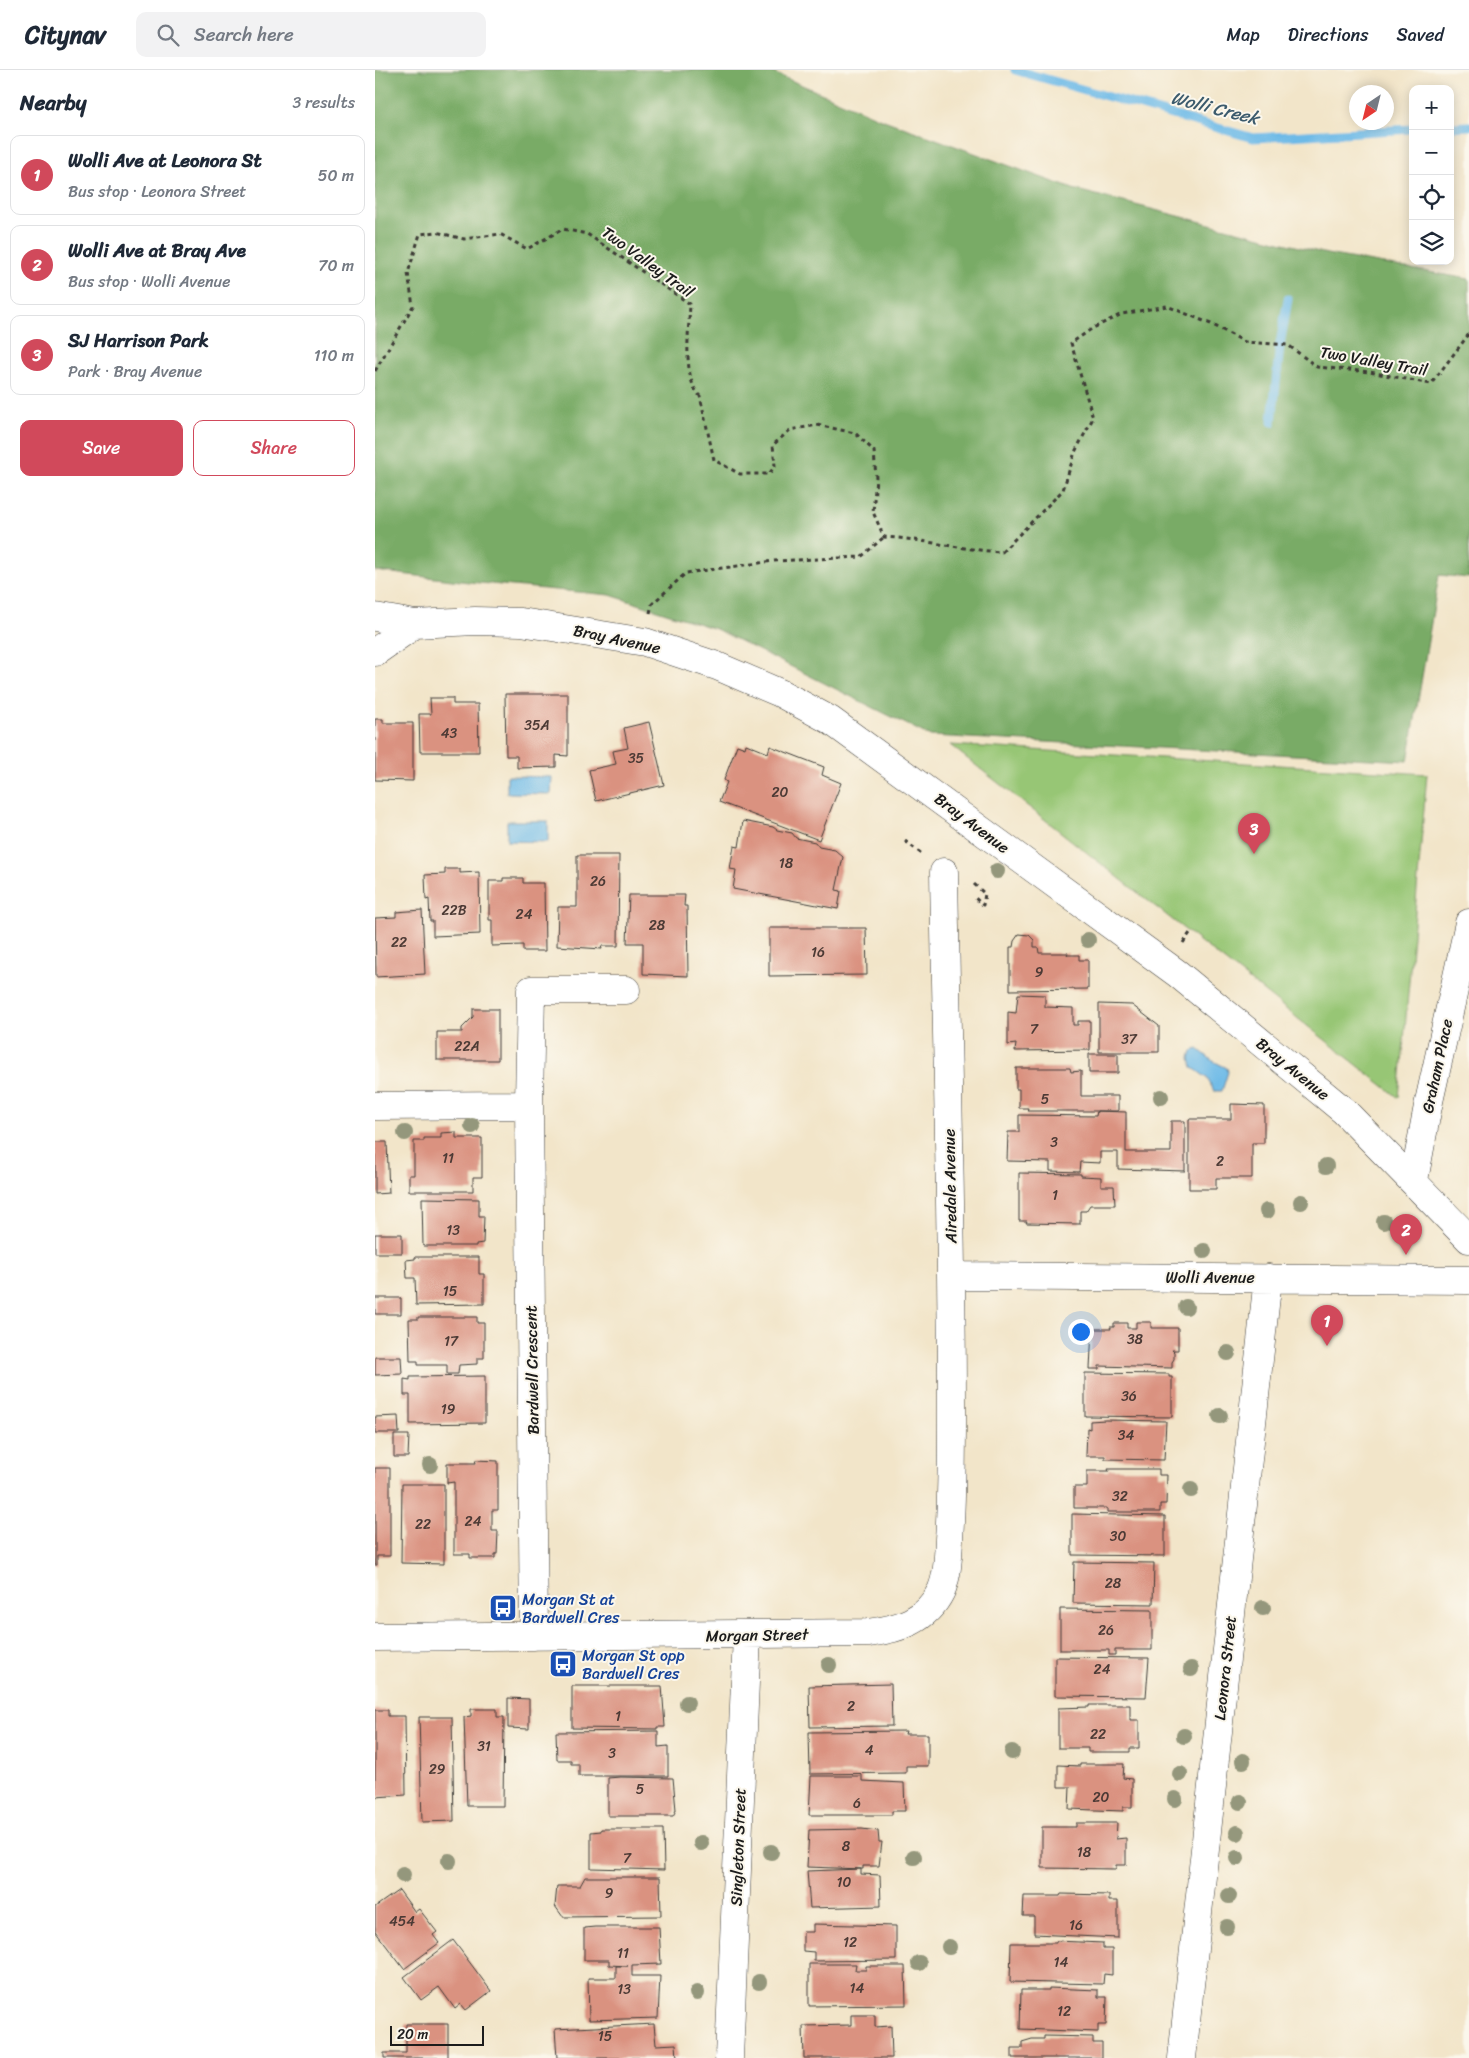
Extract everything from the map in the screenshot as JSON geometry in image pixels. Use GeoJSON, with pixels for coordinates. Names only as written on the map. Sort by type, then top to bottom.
{"type":"FeatureCollection","features":[{"type":"Feature","properties":{"kind":"street","name":"Bray Avenue"},"geometry":{"type":"LineString","coordinates":[[375,617],[415,624],[475,621],[521,622],[645,642],[717,666],[780,693],[830,720],[1178,974],[1344,1111],[1469,1238]]}},
{"type":"Feature","properties":{"kind":"street"},"geometry":{"type":"LineString","coordinates":[[375,652],[415,624]]}},
{"type":"Feature","properties":{"kind":"street","name":"Airedale Avenue"},"geometry":{"type":"LineString","coordinates":[[944,872],[952,1276],[951,1501]]}},
{"type":"Feature","properties":{"kind":"street","name":"Graham Place"},"geometry":{"type":"LineString","coordinates":[[1414,1180],[1428,1106],[1469,923]]}},
{"type":"Feature","properties":{"kind":"street","name":"Bardwell Crescent"},"geometry":{"type":"LineString","coordinates":[[534,1636],[529,1105],[531,990],[626,990]]}},
{"type":"Feature","properties":{"kind":"street"},"geometry":{"type":"LineString","coordinates":[[375,1106],[529,1105]]}},
{"type":"Feature","properties":{"kind":"street","name":"Wolli Avenue"},"geometry":{"type":"LineString","coordinates":[[952,1276],[1469,1280]]}},
{"type":"Feature","properties":{"kind":"street","name":"Leonora Street"},"geometry":{"type":"LineString","coordinates":[[1182,2058],[1269,1278]]}},
{"type":"Feature","properties":{"kind":"street","name":"Morgan Street"},"geometry":{"type":"LineString","coordinates":[[375,1637],[747,1635],[868,1633],[894,1630],[913,1622],[929,1609],[941,1590],[947,1569],[951,1501]]}},
{"type":"Feature","properties":{"kind":"street","name":"Singleton Street"},"geometry":{"type":"LineString","coordinates":[[729,2058],[747,1635]]}},
{"type":"Feature","properties":{"kind":"path","name":"Two Valley Trail"},"geometry":{"type":"LineString","coordinates":[[375,371],[413,306],[408,273],[420,234],[437,232],[464,239],[500,234],[527,249],[563,229],[587,234],[690,304],[688,358],[693,389],[700,396],[714,460],[740,474],[769,474],[775,466],[773,445],[790,430],[817,425],[855,433],[874,451],[876,478],[873,512],[884,537],[924,540],[972,551],[1002,552],[1063,490],[1075,452],[1093,418],[1071,342],[1093,328],[1122,314],[1167,306],[1211,324],[1245,342],[1288,345],[1317,367],[1370,372],[1431,384],[1469,334]]}},
{"type":"Feature","properties":{"kind":"path"},"geometry":{"type":"LineString","coordinates":[[649,618],[652,604],[686,573],[774,561],[861,557],[884,537]]}},
{"type":"Feature","properties":{"kind":"path"},"geometry":{"type":"LineString","coordinates":[[905,841],[920,852]]}},
{"type":"Feature","properties":{"kind":"green space"},"geometry":{"type":"Polygon","coordinates":[[[375,70],[767,70],[881,119],[1073,189],[1327,254],[1469,279],[1469,578],[1439,575],[1408,761],[930,736],[716,629],[610,595],[375,571],[375,70]]]}},
{"type":"Feature","properties":{"kind":"green space"},"geometry":{"type":"Polygon","coordinates":[[[950,745],[1427,774],[1399,1098],[950,745]]]}},
{"type":"Feature","properties":{"kind":"water"},"geometry":{"type":"Polygon","coordinates":[[[507,776],[552,777],[551,794],[507,793],[507,776]]]}},
{"type":"Feature","properties":{"kind":"water"},"geometry":{"type":"Polygon","coordinates":[[[507,821],[548,821],[548,842],[507,841],[507,821]]]}},
{"type":"Feature","properties":{"kind":"water"},"geometry":{"type":"Polygon","coordinates":[[[1198,1049],[1213,1061],[1227,1068],[1228,1072],[1222,1091],[1214,1091],[1207,1078],[1192,1067],[1190,1058],[1192,1051],[1198,1049]]]}},
{"type":"Feature","properties":{"kind":"building"},"geometry":{"type":"Polygon","coordinates":[[[505,694],[568,694],[568,756],[556,755],[556,767],[517,768],[517,756],[506,756],[505,694]]]}},
{"type":"Feature","properties":{"kind":"building"},"geometry":{"type":"Polygon","coordinates":[[[430,698],[453,698],[453,704],[478,704],[479,752],[420,752],[419,714],[431,714],[430,698]]]}},
{"type":"Feature","properties":{"kind":"building"},"geometry":{"type":"Polygon","coordinates":[[[375,719],[383,719],[383,723],[413,723],[413,781],[375,780],[375,719]]]}},
{"type":"Feature","properties":{"kind":"building"},"geometry":{"type":"Polygon","coordinates":[[[649,722],[664,785],[596,801],[589,770],[616,764],[613,751],[628,748],[624,728],[649,722]]]}},
{"type":"Feature","properties":{"kind":"building"},"geometry":{"type":"Polygon","coordinates":[[[746,744],[768,753],[770,746],[824,767],[822,775],[841,783],[819,840],[719,802],[727,782],[724,780],[737,745],[745,748],[746,744]]]}},
{"type":"Feature","properties":{"kind":"building"},"geometry":{"type":"Polygon","coordinates":[[[743,821],[792,833],[796,838],[815,842],[819,847],[835,850],[843,857],[836,890],[841,891],[838,909],[733,889],[736,870],[730,869],[734,846],[739,847],[743,821]]]}},
{"type":"Feature","properties":{"kind":"building"},"geometry":{"type":"Polygon","coordinates":[[[577,855],[619,855],[618,946],[601,946],[602,949],[557,946],[558,907],[577,907],[577,855]]]}},
{"type":"Feature","properties":{"kind":"building"},"geometry":{"type":"Polygon","coordinates":[[[445,869],[460,869],[460,873],[479,872],[480,934],[433,936],[433,921],[430,921],[429,899],[426,900],[425,875],[445,874],[445,869]]]}},
{"type":"Feature","properties":{"kind":"building"},"geometry":{"type":"Polygon","coordinates":[[[503,878],[523,878],[523,883],[544,883],[545,951],[523,951],[523,945],[492,946],[492,920],[489,920],[489,881],[503,881],[503,878]]]}},
{"type":"Feature","properties":{"kind":"building"},"geometry":{"type":"Polygon","coordinates":[[[629,895],[685,895],[684,906],[687,906],[688,976],[643,974],[643,943],[627,943],[629,895]]]}},
{"type":"Feature","properties":{"kind":"building"},"geometry":{"type":"Polygon","coordinates":[[[422,910],[425,974],[376,977],[375,918],[396,917],[396,912],[422,910]]]}},
{"type":"Feature","properties":{"kind":"building"},"geometry":{"type":"Polygon","coordinates":[[[769,928],[866,928],[867,975],[769,976],[769,928]]]}},
{"type":"Feature","properties":{"kind":"building"},"geometry":{"type":"Polygon","coordinates":[[[1019,934],[1029,935],[1034,940],[1034,947],[1038,947],[1039,953],[1068,953],[1067,955],[1079,955],[1079,960],[1088,960],[1088,989],[1010,990],[1010,947],[1013,947],[1014,941],[1019,934]]]}},
{"type":"Feature","properties":{"kind":"building"},"geometry":{"type":"Polygon","coordinates":[[[1018,994],[1045,995],[1045,1007],[1073,1008],[1073,1025],[1078,1025],[1078,1021],[1090,1021],[1090,1050],[1015,1051],[1016,1044],[1008,1045],[1008,1012],[1016,1013],[1018,994]]]}},
{"type":"Feature","properties":{"kind":"building"},"geometry":{"type":"Polygon","coordinates":[[[1099,1004],[1132,1005],[1159,1026],[1159,1052],[1099,1052],[1099,1004]]]}},
{"type":"Feature","properties":{"kind":"building"},"geometry":{"type":"Polygon","coordinates":[[[473,1009],[498,1009],[498,1060],[437,1060],[437,1032],[462,1032],[462,1028],[473,1017],[473,1009]]]}},
{"type":"Feature","properties":{"kind":"building"},"geometry":{"type":"Polygon","coordinates":[[[1089,1054],[1118,1054],[1118,1073],[1089,1073],[1089,1054]]]}},
{"type":"Feature","properties":{"kind":"building"},"geometry":{"type":"Polygon","coordinates":[[[1016,1068],[1070,1068],[1071,1072],[1081,1071],[1081,1096],[1118,1096],[1118,1111],[1027,1111],[1028,1108],[1019,1108],[1019,1089],[1016,1089],[1016,1068]]]}},
{"type":"Feature","properties":{"kind":"building"},"geometry":{"type":"Polygon","coordinates":[[[1231,1104],[1264,1105],[1264,1143],[1252,1143],[1252,1178],[1216,1178],[1216,1189],[1189,1189],[1189,1119],[1231,1119],[1231,1104]]]}},
{"type":"Feature","properties":{"kind":"building"},"geometry":{"type":"Polygon","coordinates":[[[1097,1111],[1126,1112],[1126,1152],[1171,1152],[1171,1121],[1185,1121],[1185,1171],[1118,1169],[1118,1152],[1100,1152],[1100,1163],[1080,1162],[1079,1172],[1050,1171],[1050,1162],[1007,1161],[1008,1132],[1019,1132],[1019,1115],[1096,1116],[1097,1111]]]}},
{"type":"Feature","properties":{"kind":"building"},"geometry":{"type":"Polygon","coordinates":[[[456,1132],[456,1138],[482,1138],[482,1177],[473,1177],[473,1191],[409,1191],[409,1175],[414,1175],[414,1141],[424,1141],[424,1138],[441,1138],[441,1133],[456,1132]]]}},
{"type":"Feature","properties":{"kind":"building"},"geometry":{"type":"Polygon","coordinates":[[[375,1142],[387,1142],[389,1193],[375,1194],[375,1142]]]}},
{"type":"Feature","properties":{"kind":"building"},"geometry":{"type":"Polygon","coordinates":[[[1019,1173],[1081,1174],[1081,1176],[1101,1177],[1101,1186],[1114,1186],[1115,1205],[1090,1205],[1086,1211],[1080,1211],[1080,1224],[1026,1223],[1027,1221],[1019,1221],[1019,1173]]]}},
{"type":"Feature","properties":{"kind":"building"},"geometry":{"type":"Polygon","coordinates":[[[422,1198],[479,1199],[479,1216],[484,1216],[483,1243],[476,1244],[476,1246],[423,1246],[422,1198]]]}},
{"type":"Feature","properties":{"kind":"building"},"geometry":{"type":"Polygon","coordinates":[[[375,1234],[402,1234],[402,1253],[375,1253],[375,1234]]]}},
{"type":"Feature","properties":{"kind":"building"},"geometry":{"type":"Polygon","coordinates":[[[415,1257],[479,1257],[479,1274],[484,1274],[484,1304],[416,1305],[415,1278],[407,1278],[406,1260],[415,1259],[415,1257]]]}},
{"type":"Feature","properties":{"kind":"building"},"geometry":{"type":"Polygon","coordinates":[[[375,1298],[401,1298],[401,1314],[375,1314],[375,1298]]]}},
{"type":"Feature","properties":{"kind":"building"},"geometry":{"type":"Polygon","coordinates":[[[418,1317],[477,1317],[477,1323],[484,1323],[484,1358],[477,1358],[477,1364],[459,1365],[458,1374],[447,1374],[447,1365],[418,1365],[418,1361],[410,1361],[409,1319],[418,1319],[418,1317]]]}},
{"type":"Feature","properties":{"kind":"building"},"geometry":{"type":"Polygon","coordinates":[[[1136,1322],[1151,1322],[1151,1328],[1178,1328],[1178,1350],[1172,1350],[1174,1352],[1174,1359],[1172,1368],[1099,1366],[1099,1369],[1090,1369],[1092,1329],[1111,1329],[1110,1327],[1114,1327],[1114,1323],[1127,1323],[1127,1328],[1136,1328],[1136,1322]]]}},
{"type":"Feature","properties":{"kind":"building"},"geometry":{"type":"Polygon","coordinates":[[[375,1357],[401,1357],[402,1374],[375,1375],[375,1357]]]}},
{"type":"Feature","properties":{"kind":"building"},"geometry":{"type":"Polygon","coordinates":[[[1085,1373],[1169,1374],[1169,1377],[1172,1377],[1172,1417],[1085,1416],[1085,1373]]]}},
{"type":"Feature","properties":{"kind":"building"},"geometry":{"type":"Polygon","coordinates":[[[485,1376],[485,1423],[410,1424],[410,1395],[404,1395],[404,1379],[410,1380],[410,1377],[485,1376]]]}},
{"type":"Feature","properties":{"kind":"building"},"geometry":{"type":"Polygon","coordinates":[[[398,1416],[399,1433],[375,1433],[375,1417],[398,1416]]]}},
{"type":"Feature","properties":{"kind":"building"},"geometry":{"type":"Polygon","coordinates":[[[1090,1421],[1166,1421],[1164,1460],[1105,1459],[1105,1456],[1086,1456],[1087,1428],[1090,1429],[1090,1421]]]}},
{"type":"Feature","properties":{"kind":"building"},"geometry":{"type":"Polygon","coordinates":[[[394,1435],[409,1435],[408,1457],[394,1457],[394,1435]]]}},
{"type":"Feature","properties":{"kind":"building"},"geometry":{"type":"Polygon","coordinates":[[[475,1460],[498,1461],[498,1510],[492,1510],[492,1531],[498,1531],[497,1554],[495,1554],[495,1558],[470,1558],[470,1554],[454,1554],[454,1482],[447,1483],[447,1463],[476,1463],[475,1460]]]}},
{"type":"Feature","properties":{"kind":"building"},"geometry":{"type":"Polygon","coordinates":[[[375,1468],[390,1468],[390,1556],[377,1556],[377,1565],[375,1565],[375,1468]]]}},
{"type":"Feature","properties":{"kind":"building"},"geometry":{"type":"Polygon","coordinates":[[[1108,1469],[1159,1469],[1159,1475],[1167,1475],[1166,1504],[1160,1504],[1160,1512],[1107,1512],[1107,1508],[1074,1508],[1074,1487],[1087,1487],[1087,1471],[1109,1471],[1108,1469]]]}},
{"type":"Feature","properties":{"kind":"building"},"geometry":{"type":"Polygon","coordinates":[[[402,1484],[444,1484],[444,1564],[401,1563],[402,1484]]]}},
{"type":"Feature","properties":{"kind":"building"},"geometry":{"type":"Polygon","coordinates":[[[1072,1514],[1165,1516],[1165,1556],[1072,1555],[1072,1514]]]}},
{"type":"Feature","properties":{"kind":"building"},"geometry":{"type":"Polygon","coordinates":[[[1074,1562],[1154,1563],[1153,1604],[1073,1603],[1074,1562]]]}},
{"type":"Feature","properties":{"kind":"building"},"geometry":{"type":"Polygon","coordinates":[[[1060,1609],[1152,1610],[1152,1650],[1115,1650],[1115,1655],[1109,1655],[1109,1650],[1060,1650],[1060,1609]]]}},
{"type":"Feature","properties":{"kind":"building"},"geometry":{"type":"Polygon","coordinates":[[[1055,1657],[1149,1658],[1146,1697],[1055,1696],[1055,1657]]]}},
{"type":"Feature","properties":{"kind":"building"},"geometry":{"type":"Polygon","coordinates":[[[891,1684],[892,1726],[810,1727],[809,1686],[891,1684]]]}},
{"type":"Feature","properties":{"kind":"building"},"geometry":{"type":"Polygon","coordinates":[[[572,1686],[662,1686],[665,1727],[657,1727],[657,1729],[572,1728],[572,1686]]]}},
{"type":"Feature","properties":{"kind":"building"},"geometry":{"type":"Polygon","coordinates":[[[508,1698],[529,1699],[529,1729],[508,1728],[508,1698]]]}},
{"type":"Feature","properties":{"kind":"building"},"geometry":{"type":"Polygon","coordinates":[[[1089,1705],[1130,1705],[1130,1720],[1139,1720],[1139,1748],[1130,1748],[1130,1752],[1088,1752],[1088,1748],[1058,1748],[1058,1708],[1089,1707],[1089,1705]]]}},
{"type":"Feature","properties":{"kind":"building"},"geometry":{"type":"Polygon","coordinates":[[[471,1709],[497,1709],[497,1717],[504,1717],[503,1806],[467,1806],[464,1717],[471,1716],[471,1709]]]}},
{"type":"Feature","properties":{"kind":"building"},"geometry":{"type":"Polygon","coordinates":[[[375,1710],[388,1710],[388,1716],[405,1716],[406,1795],[375,1797],[375,1710]]]}},
{"type":"Feature","properties":{"kind":"building"},"geometry":{"type":"Polygon","coordinates":[[[419,1717],[452,1717],[454,1821],[422,1822],[419,1717]]]}},
{"type":"Feature","properties":{"kind":"building"},"geometry":{"type":"Polygon","coordinates":[[[658,1731],[658,1747],[668,1746],[668,1776],[579,1776],[579,1764],[571,1764],[571,1760],[557,1760],[556,1732],[658,1731]]]}},
{"type":"Feature","properties":{"kind":"building"},"geometry":{"type":"Polygon","coordinates":[[[906,1731],[905,1734],[928,1734],[928,1766],[906,1766],[906,1773],[810,1774],[809,1732],[906,1731]]]}},
{"type":"Feature","properties":{"kind":"building"},"geometry":{"type":"Polygon","coordinates":[[[1080,1764],[1124,1764],[1123,1778],[1132,1779],[1132,1807],[1123,1807],[1123,1811],[1069,1809],[1070,1787],[1058,1787],[1058,1765],[1080,1766],[1080,1764]]]}},
{"type":"Feature","properties":{"kind":"building"},"geometry":{"type":"Polygon","coordinates":[[[811,1776],[862,1776],[862,1781],[904,1783],[905,1811],[892,1811],[892,1815],[809,1815],[811,1776]]]}},
{"type":"Feature","properties":{"kind":"building"},"geometry":{"type":"Polygon","coordinates":[[[608,1778],[673,1778],[676,1810],[673,1816],[608,1816],[608,1778]]]}},
{"type":"Feature","properties":{"kind":"building"},"geometry":{"type":"Polygon","coordinates":[[[1076,1823],[1117,1823],[1116,1839],[1126,1838],[1126,1865],[1116,1865],[1116,1869],[1042,1868],[1042,1827],[1076,1827],[1076,1823]]]}},
{"type":"Feature","properties":{"kind":"building"},"geometry":{"type":"Polygon","coordinates":[[[601,1829],[663,1829],[664,1870],[591,1868],[591,1832],[601,1831],[601,1829]]]}},
{"type":"Feature","properties":{"kind":"building"},"geometry":{"type":"Polygon","coordinates":[[[862,1829],[878,1831],[879,1842],[882,1842],[879,1866],[863,1866],[863,1869],[807,1867],[809,1830],[862,1829]]]}},
{"type":"Feature","properties":{"kind":"building"},"geometry":{"type":"Polygon","coordinates":[[[861,1869],[861,1874],[880,1875],[881,1906],[810,1908],[807,1871],[861,1869]]]}},
{"type":"Feature","properties":{"kind":"building"},"geometry":{"type":"Polygon","coordinates":[[[585,1877],[660,1877],[661,1916],[563,1917],[555,1906],[557,1886],[580,1886],[585,1877]]]}},
{"type":"Feature","properties":{"kind":"building"},"geometry":{"type":"Polygon","coordinates":[[[399,1890],[415,1912],[419,1909],[437,1932],[433,1935],[439,1943],[404,1969],[375,1931],[375,1907],[399,1890]]]}},
{"type":"Feature","properties":{"kind":"building"},"geometry":{"type":"Polygon","coordinates":[[[1061,1894],[1109,1895],[1109,1901],[1118,1901],[1118,1938],[1034,1934],[1034,1916],[1023,1916],[1024,1896],[1060,1896],[1061,1894]]]}},
{"type":"Feature","properties":{"kind":"building"},"geometry":{"type":"Polygon","coordinates":[[[813,1924],[896,1926],[896,1960],[814,1961],[814,1952],[803,1951],[803,1932],[813,1932],[813,1924]]]}},
{"type":"Feature","properties":{"kind":"building"},"geometry":{"type":"Polygon","coordinates":[[[659,1927],[661,1964],[632,1965],[632,1976],[660,1976],[658,2018],[589,2020],[588,1978],[616,1978],[616,1966],[628,1966],[609,1965],[609,1960],[584,1960],[584,1928],[659,1927]]]}},
{"type":"Feature","properties":{"kind":"building"},"geometry":{"type":"Polygon","coordinates":[[[453,1940],[491,1991],[466,2010],[461,2004],[455,2009],[439,1987],[421,2000],[404,1977],[453,1940]]]}},
{"type":"Feature","properties":{"kind":"building"},"geometry":{"type":"Polygon","coordinates":[[[1056,1941],[1103,1943],[1103,1949],[1112,1949],[1112,1975],[1104,1974],[1103,1984],[1010,1982],[1011,1943],[1056,1943],[1056,1941]]]}},
{"type":"Feature","properties":{"kind":"building"},"geometry":{"type":"Polygon","coordinates":[[[809,1964],[856,1964],[855,1970],[866,1970],[866,1966],[905,1966],[906,2005],[809,2006],[809,1964]]]}},
{"type":"Feature","properties":{"kind":"building"},"geometry":{"type":"Polygon","coordinates":[[[1049,1988],[1098,1990],[1098,1997],[1107,1997],[1106,2025],[1098,2025],[1098,2032],[1020,2029],[1021,1990],[1049,1990],[1049,1988]]]}},
{"type":"Feature","properties":{"kind":"building"},"geometry":{"type":"Polygon","coordinates":[[[851,2015],[875,2015],[875,2027],[891,2026],[892,2058],[804,2058],[803,2026],[851,2025],[851,2015]]]}},
{"type":"Feature","properties":{"kind":"building"},"geometry":{"type":"Polygon","coordinates":[[[406,2024],[448,2024],[448,2058],[384,2058],[384,2053],[406,2053],[406,2024]]]}},
{"type":"Feature","properties":{"kind":"building"},"geometry":{"type":"Polygon","coordinates":[[[654,2024],[656,2045],[676,2044],[677,2058],[557,2058],[555,2029],[654,2024]]]}},
{"type":"Feature","properties":{"kind":"building"},"geometry":{"type":"Polygon","coordinates":[[[1044,2036],[1093,2037],[1093,2043],[1102,2043],[1102,2058],[1012,2058],[1012,2048],[1022,2048],[1022,2042],[1032,2039],[1044,2039],[1044,2036]]]}},
{"type":"Feature","properties":{"kind":"waterway","name":"Wolli Creek"},"geometry":{"type":"LineString","coordinates":[[1015,70],[1253,138],[1409,129]]}},
{"type":"Feature","properties":{"kind":"waterway","name":"Wolli Creek"},"geometry":{"type":"LineString","coordinates":[[1454,127],[1469,126]]}},
{"type":"Feature","properties":{"kind":"waterway"},"geometry":{"type":"LineString","coordinates":[[1272,422],[1280,344],[1288,299]]}},
{"type":"Feature","properties":{"kind":"place","name":"SJ Harrison Park"},"geometry":{"type":"Point","coordinates":[1254,854]}},
{"type":"Feature","properties":{"kind":"place","name":"Wolli Ave at Bray Ave"},"geometry":{"type":"Point","coordinates":[1406,1255]}},
{"type":"Feature","properties":{"kind":"place","name":"Wolli Ave at Leonora St"},"geometry":{"type":"Point","coordinates":[1327,1346]}},
{"type":"Feature","properties":{"kind":"place","name":"Morgan St at Bardwell Cres"},"geometry":{"type":"Point","coordinates":[503,1608]}},
{"type":"Feature","properties":{"kind":"place","name":"Morgan St opp Bardwell Cres"},"geometry":{"type":"Point","coordinates":[563,1664]}}]}
